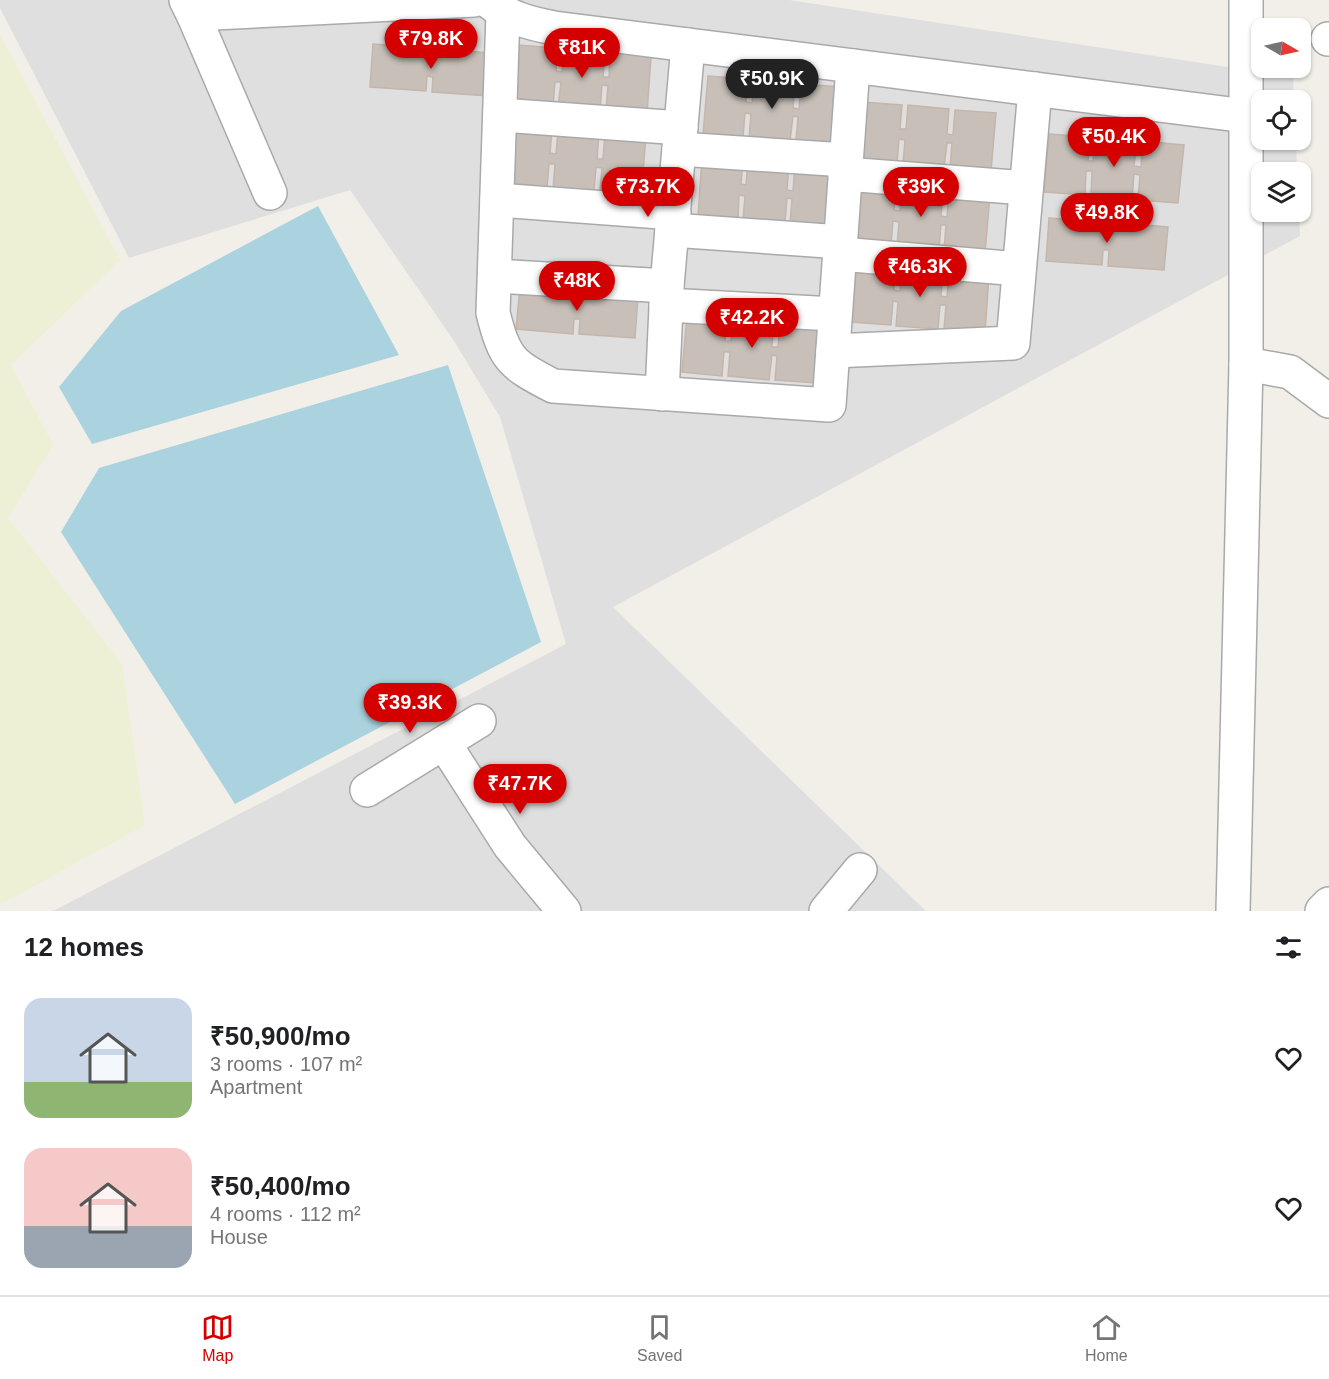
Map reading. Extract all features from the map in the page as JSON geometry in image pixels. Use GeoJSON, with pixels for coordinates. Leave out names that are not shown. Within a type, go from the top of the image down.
{"type":"FeatureCollection","features":[{"type":"Feature","properties":{"kind":"street"},"geometry":{"type":"LineString","coordinates":[[270,193],[190,7],[474,0]]}},
{"type":"Feature","properties":{"kind":"street"},"geometry":{"type":"LineString","coordinates":[[1233,911],[1246,363],[1246,0]]}},
{"type":"Feature","properties":{"kind":"street"},"geometry":{"type":"LineString","coordinates":[[495,7],[523,22],[554,27],[1246,116]]}},
{"type":"Feature","properties":{"kind":"street"},"geometry":{"type":"LineString","coordinates":[[495,7],[500,115],[493,314],[501,345],[520,369],[553,386],[829,405],[853,66]]}},
{"type":"Feature","properties":{"kind":"street"},"geometry":{"type":"LineString","coordinates":[[662,394],[666,296],[688,45]]}},
{"type":"Feature","properties":{"kind":"street"},"geometry":{"type":"LineString","coordinates":[[833,351],[1013,343],[1035,89]]}},
{"type":"Feature","properties":{"kind":"street"},"geometry":{"type":"LineString","coordinates":[[500,115],[680,138],[846,167],[1026,189]]}},
{"type":"Feature","properties":{"kind":"street"},"geometry":{"type":"LineString","coordinates":[[497,200],[673,221],[840,248],[1019,269]]}},
{"type":"Feature","properties":{"kind":"street"},"geometry":{"type":"LineString","coordinates":[[495,276],[836,314]]}},
{"type":"Feature","properties":{"kind":"street"},"geometry":{"type":"LineString","coordinates":[[1246,363],[1290,372],[1329,400]]}},
{"type":"Feature","properties":{"kind":"street"},"geometry":{"type":"LineString","coordinates":[[367,790],[479,721]]}},
{"type":"Feature","properties":{"kind":"street"},"geometry":{"type":"LineString","coordinates":[[444,742],[510,846],[564,911]]}},
{"type":"Feature","properties":{"kind":"street"},"geometry":{"type":"LineString","coordinates":[[826,911],[860,870]]}},
{"type":"Feature","properties":{"kind":"street"},"geometry":{"type":"LineString","coordinates":[[1322,911],[1329,904]]}},
{"type":"Feature","properties":{"kind":"shaded area"},"geometry":{"type":"Polygon","coordinates":[[[0,0],[789,0],[1251,71],[1251,78],[1293,78],[1294,90],[1251,90],[1251,150],[1296,150],[1297,162],[1251,162],[1251,222],[1299,222],[1300,236],[613,607],[926,911],[53,911],[566,644],[500,417],[454,341],[350,190],[129,258],[0,8],[0,0]]]}},
{"type":"Feature","properties":{"kind":"green space"},"geometry":{"type":"Polygon","coordinates":[[[0,35],[120,260],[11,365],[53,445],[8,518],[122,664],[145,825],[0,905],[0,35]]]}},
{"type":"Feature","properties":{"kind":"water"},"geometry":{"type":"Polygon","coordinates":[[[318,206],[399,355],[92,444],[59,387],[121,311],[318,206]]]}},
{"type":"Feature","properties":{"kind":"water"},"geometry":{"type":"Polygon","coordinates":[[[448,365],[541,642],[235,804],[61,532],[99,468],[448,365]]]}},
{"type":"Feature","properties":{"kind":"building"},"geometry":{"type":"Polygon","coordinates":[[[373,44],[429,48],[427,66],[433,67],[435,49],[492,53],[488,96],[432,92],[433,77],[427,76],[426,91],[370,87],[373,44]]]}},
{"type":"Feature","properties":{"kind":"building"},"geometry":{"type":"Polygon","coordinates":[[[517,45],[558,48],[556,71],[562,72],[564,48],[605,52],[603,77],[609,77],[610,52],[651,56],[647,114],[606,110],[608,86],[602,85],[600,110],[558,107],[561,82],[555,82],[553,106],[513,103],[517,45]]]}},
{"type":"Feature","properties":{"kind":"building"},"geometry":{"type":"Polygon","coordinates":[[[708,76],[748,79],[746,102],[752,103],[754,79],[795,83],[793,108],[799,109],[801,84],[842,87],[837,145],[796,142],[798,117],[793,116],[790,141],[749,138],[751,114],[745,113],[743,137],[703,134],[708,76]]]}},
{"type":"Feature","properties":{"kind":"building"},"geometry":{"type":"Polygon","coordinates":[[[862,102],[902,105],[900,129],[906,129],[908,105],[949,109],[947,134],[953,135],[955,110],[996,113],[991,171],[950,168],[952,143],[947,143],[944,167],[903,164],[905,140],[899,139],[897,163],[857,160],[862,102]]]}},
{"type":"Feature","properties":{"kind":"building"},"geometry":{"type":"Polygon","coordinates":[[[511,127],[552,130],[550,153],[556,154],[558,130],[599,133],[597,159],[603,159],[605,134],[646,137],[641,195],[600,192],[602,168],[596,167],[594,192],[553,189],[555,164],[549,164],[547,188],[507,185],[511,127]]]}},
{"type":"Feature","properties":{"kind":"building"},"geometry":{"type":"Polygon","coordinates":[[[1049,134],[1090,137],[1088,161],[1093,161],[1096,138],[1137,141],[1134,166],[1141,167],[1143,141],[1184,145],[1178,203],[1138,200],[1140,175],[1134,174],[1132,199],[1091,196],[1092,171],[1086,171],[1085,195],[1044,192],[1049,134]]]}},
{"type":"Feature","properties":{"kind":"building"},"geometry":{"type":"Polygon","coordinates":[[[702,158],[743,161],[741,184],[746,185],[748,161],[789,165],[787,190],[793,191],[795,165],[836,169],[831,227],[790,223],[792,199],[787,198],[785,223],[743,220],[745,196],[739,195],[738,219],[698,216],[702,158]]]}},
{"type":"Feature","properties":{"kind":"building"},"geometry":{"type":"Polygon","coordinates":[[[856,184],[896,187],[894,210],[900,211],[902,187],[943,191],[941,216],[947,217],[949,191],[990,195],[985,253],[944,249],[946,225],[941,225],[939,249],[897,246],[899,222],[893,221],[891,245],[851,242],[856,184]]]}},
{"type":"Feature","properties":{"kind":"building"},"geometry":{"type":"Polygon","coordinates":[[[1049,218],[1105,222],[1104,240],[1109,240],[1111,222],[1168,227],[1164,270],[1108,266],[1109,250],[1103,250],[1102,265],[1046,261],[1049,218]]]}},
{"type":"Feature","properties":{"kind":"building"},"geometry":{"type":"Polygon","coordinates":[[[856,264],[896,267],[894,290],[900,291],[902,267],[943,271],[941,296],[947,297],[949,271],[989,275],[985,333],[944,329],[946,305],[940,305],[938,329],[896,326],[898,302],[893,301],[891,325],[851,322],[856,264]]]}},
{"type":"Feature","properties":{"kind":"building"},"geometry":{"type":"Polygon","coordinates":[[[520,287],[576,290],[575,309],[580,309],[582,291],[638,296],[635,338],[579,334],[580,319],[574,319],[573,334],[516,329],[520,287]]]}},
{"type":"Feature","properties":{"kind":"building"},"geometry":{"type":"Polygon","coordinates":[[[687,315],[727,318],[725,341],[731,341],[733,318],[774,321],[772,347],[778,347],[780,322],[821,325],[816,383],[775,380],[777,356],[772,355],[769,380],[728,376],[730,352],[724,352],[722,376],[682,372],[687,315]]]}}]}
